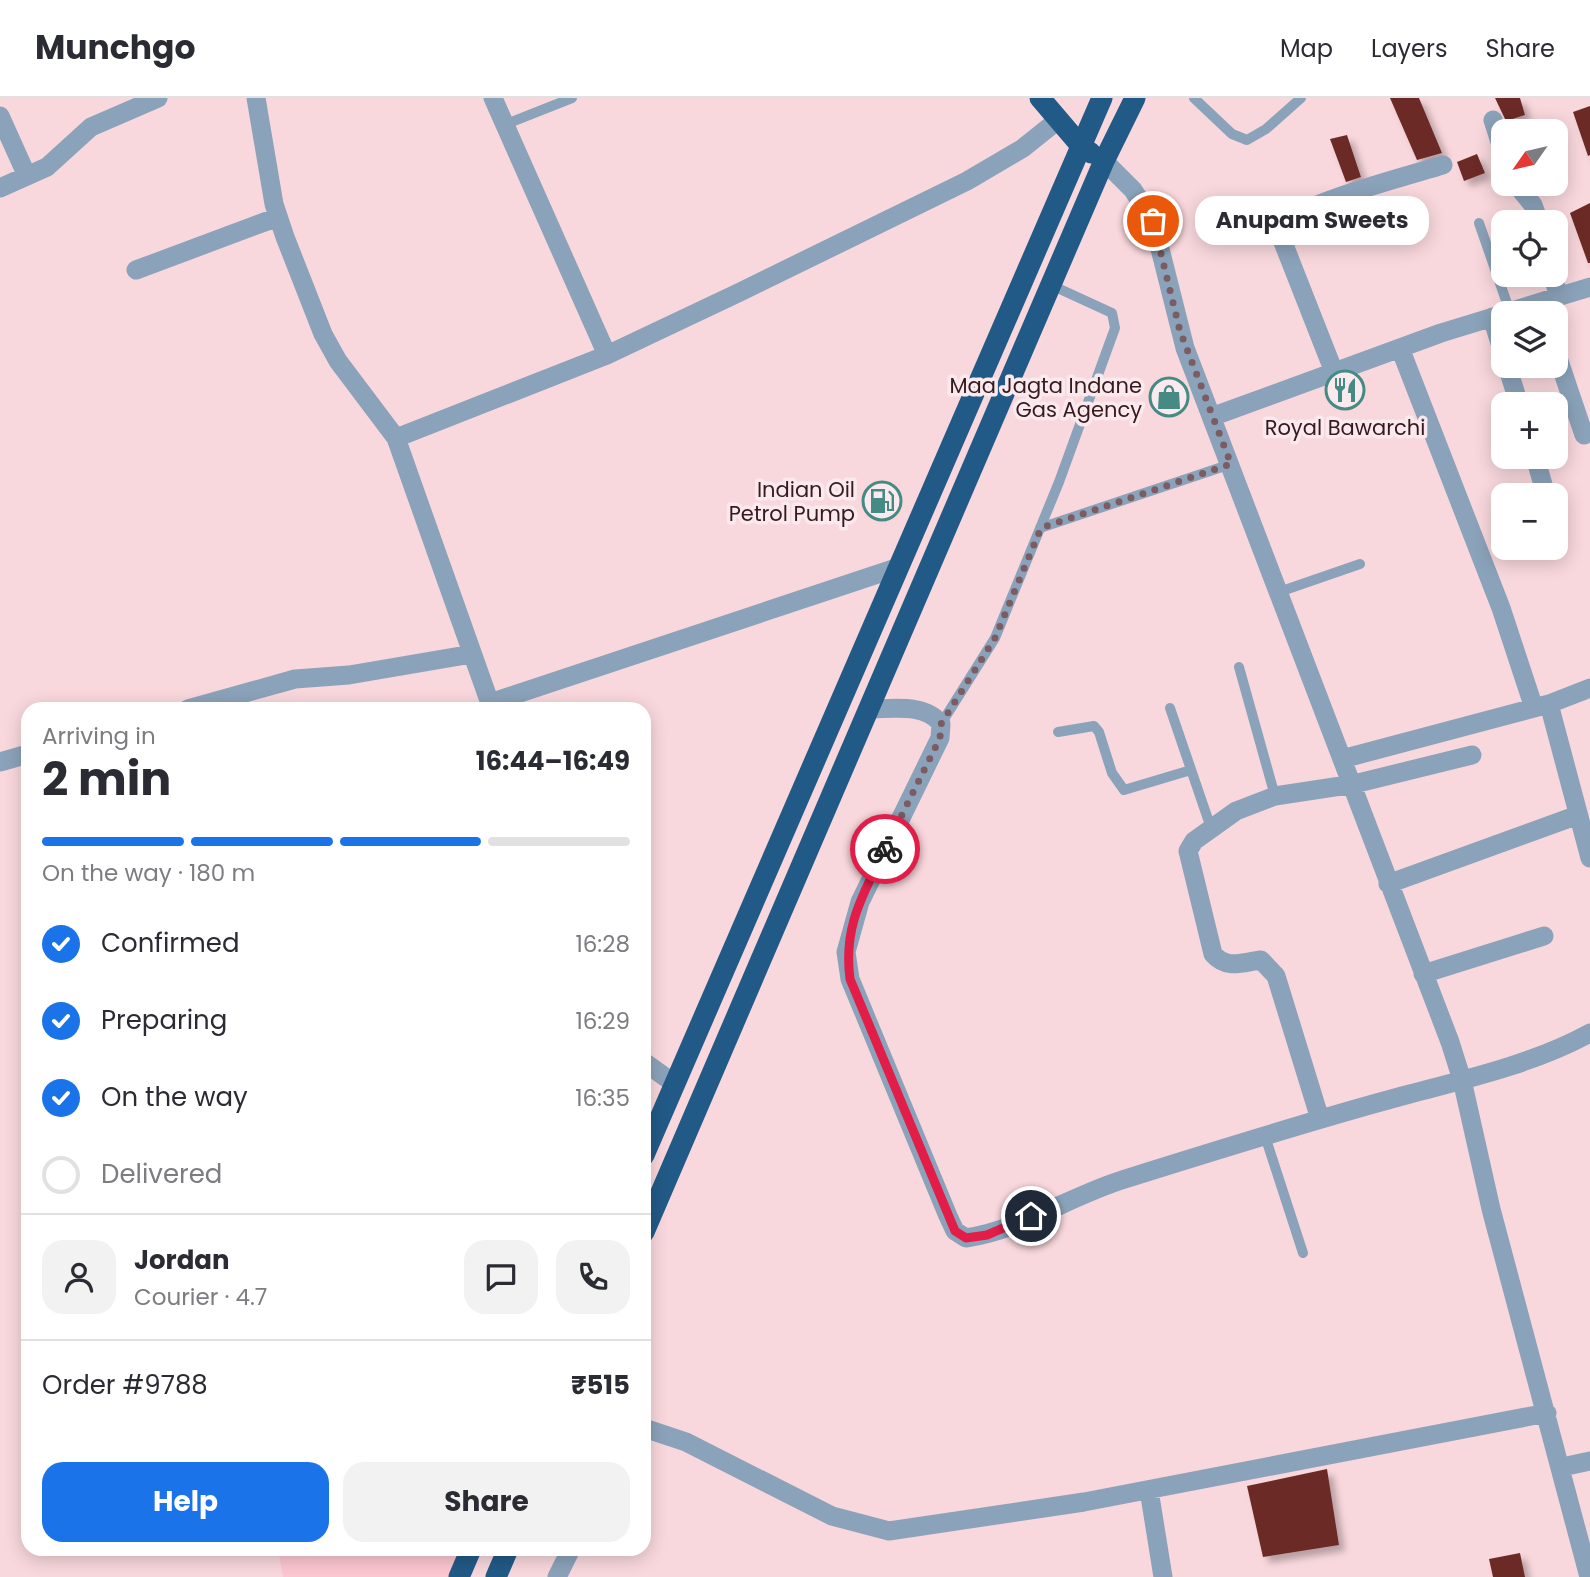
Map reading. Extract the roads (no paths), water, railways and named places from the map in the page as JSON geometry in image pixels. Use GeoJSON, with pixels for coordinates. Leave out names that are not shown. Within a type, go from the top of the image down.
{"type":"FeatureCollection","features":[{"type":"Feature","properties":{"kind":"highway"},"geometry":{"type":"LineString","coordinates":[[1040,98],[1081,146],[1104,161]]}},
{"type":"Feature","properties":{"kind":"highway"},"geometry":{"type":"LineString","coordinates":[[651,1139],[1102,98]]}},
{"type":"Feature","properties":{"kind":"highway"},"geometry":{"type":"LineString","coordinates":[[651,1216],[1104,161],[1135,98]]}},
{"type":"Feature","properties":{"kind":"highway"},"geometry":{"type":"LineString","coordinates":[[459,1577],[468,1556]]}},
{"type":"Feature","properties":{"kind":"highway"},"geometry":{"type":"LineString","coordinates":[[496,1577],[505,1556]]}},
{"type":"Feature","properties":{"kind":"street"},"geometry":{"type":"LineString","coordinates":[[0,188],[47,167],[91,127],[158,98]]}},
{"type":"Feature","properties":{"kind":"street"},"geometry":{"type":"LineString","coordinates":[[256,98],[278,217],[328,343],[360,394],[396,438],[490,702]]}},
{"type":"Feature","properties":{"kind":"street"},"geometry":{"type":"LineString","coordinates":[[493,98],[607,355]]}},
{"type":"Feature","properties":{"kind":"street"},"geometry":{"type":"LineString","coordinates":[[0,116],[27,176]]}},
{"type":"Feature","properties":{"kind":"street"},"geometry":{"type":"LineString","coordinates":[[396,438],[607,355],[967,181],[1023,148],[1058,120]]}},
{"type":"Feature","properties":{"kind":"street"},"geometry":{"type":"LineString","coordinates":[[1104,161],[1133,190],[1153,221],[1180,331],[1342,759],[1354,784],[1388,884],[1462,1080],[1491,1209],[1562,1467],[1589,1577]]}},
{"type":"Feature","properties":{"kind":"street"},"geometry":{"type":"LineString","coordinates":[[1334,372],[1277,227],[1292,216],[1443,165]]}},
{"type":"Feature","properties":{"kind":"street"},"geometry":{"type":"LineString","coordinates":[[136,270],[278,217]]}},
{"type":"Feature","properties":{"kind":"street"},"geometry":{"type":"LineString","coordinates":[[1556,287],[1559,296]]}},
{"type":"Feature","properties":{"kind":"street"},"geometry":{"type":"LineString","coordinates":[[1552,301],[1559,296],[1590,287]]}},
{"type":"Feature","properties":{"kind":"street"},"geometry":{"type":"LineString","coordinates":[[1214,416],[1491,318]]}},
{"type":"Feature","properties":{"kind":"street"},"geometry":{"type":"LineString","coordinates":[[1400,348],[1542,706],[1590,858]]}},
{"type":"Feature","properties":{"kind":"street"},"geometry":{"type":"LineString","coordinates":[[1565,378],[1584,435]]}},
{"type":"Feature","properties":{"kind":"street"},"geometry":{"type":"LineString","coordinates":[[503,702],[899,567]]}},
{"type":"Feature","properties":{"kind":"street"},"geometry":{"type":"LineString","coordinates":[[213,702],[295,679],[349,675],[472,654]]}},
{"type":"Feature","properties":{"kind":"street"},"geometry":{"type":"LineString","coordinates":[[1342,759],[1542,706],[1590,688]]}},
{"type":"Feature","properties":{"kind":"street"},"geometry":{"type":"LineString","coordinates":[[869,709],[921,709],[935,715],[941,724],[940,738],[860,902],[846,952],[850,979],[955,1231],[966,1238],[987,1235],[1096,1188],[1320,1119],[1462,1080],[1564,1045],[1590,1033]]}},
{"type":"Feature","properties":{"kind":"street"},"geometry":{"type":"LineString","coordinates":[[1320,1119],[1276,976],[1270,966],[1261,960],[1232,965],[1220,962],[1213,954],[1188,861],[1194,841],[1236,811],[1275,796],[1354,784],[1472,755]]}},
{"type":"Feature","properties":{"kind":"street"},"geometry":{"type":"LineString","coordinates":[[0,762],[21,756]]}},
{"type":"Feature","properties":{"kind":"street"},"geometry":{"type":"LineString","coordinates":[[1388,884],[1578,815]]}},
{"type":"Feature","properties":{"kind":"street"},"geometry":{"type":"LineString","coordinates":[[1423,974],[1544,936]]}},
{"type":"Feature","properties":{"kind":"street"},"geometry":{"type":"LineString","coordinates":[[651,1067],[675,1084]]}},
{"type":"Feature","properties":{"kind":"street"},"geometry":{"type":"LineString","coordinates":[[651,1430],[686,1442],[832,1516],[890,1531],[1149,1490],[1546,1413]]}},
{"type":"Feature","properties":{"kind":"street"},"geometry":{"type":"LineString","coordinates":[[1562,1467],[1590,1461]]}},
{"type":"Feature","properties":{"kind":"street"},"geometry":{"type":"LineString","coordinates":[[1149,1490],[1163,1577]]}},
{"type":"Feature","properties":{"kind":"street"},"geometry":{"type":"LineString","coordinates":[[557,1577],[567,1556]]}},
{"type":"Feature","properties":{"kind":"lane"},"geometry":{"type":"LineString","coordinates":[[504,125],[572,98]]}},
{"type":"Feature","properties":{"kind":"lane"},"geometry":{"type":"LineString","coordinates":[[1194,98],[1231,134],[1247,141],[1266,129],[1301,98]]}},
{"type":"Feature","properties":{"kind":"lane"},"geometry":{"type":"LineString","coordinates":[[1479,223],[1500,301]]}},
{"type":"Feature","properties":{"kind":"lane"},"geometry":{"type":"LineString","coordinates":[[941,724],[995,638],[1041,528],[1116,320],[1112,313],[1101,306],[1051,285]]}},
{"type":"Feature","properties":{"kind":"lane"},"geometry":{"type":"LineString","coordinates":[[1041,528],[1231,464]]}},
{"type":"Feature","properties":{"kind":"lane"},"geometry":{"type":"LineString","coordinates":[[1279,592],[1360,564]]}},
{"type":"Feature","properties":{"kind":"lane"},"geometry":{"type":"LineString","coordinates":[[1239,667],[1275,796]]}},
{"type":"Feature","properties":{"kind":"lane"},"geometry":{"type":"LineString","coordinates":[[1170,708],[1211,828]]}},
{"type":"Feature","properties":{"kind":"lane"},"geometry":{"type":"LineString","coordinates":[[1058,732],[1094,726],[1099,732],[1116,784],[1124,790],[1191,770]]}},
{"type":"Feature","properties":{"kind":"lane"},"geometry":{"type":"LineString","coordinates":[[1265,1136],[1303,1253]]}},
{"type":"Feature","properties":{"kind":"place","name":"Anupam Sweets"},"geometry":{"type":"Point","coordinates":[1153,221]}},
{"type":"Feature","properties":{"kind":"place","name":"Royal Bawarchi"},"geometry":{"type":"Point","coordinates":[1345,390]}},
{"type":"Feature","properties":{"kind":"place","name":"Maa Jagta Indane Gas Agency"},"geometry":{"type":"Point","coordinates":[1169,397]}},
{"type":"Feature","properties":{"kind":"place","name":"Indian Oil Petrol Pump"},"geometry":{"type":"Point","coordinates":[882,501]}}]}
